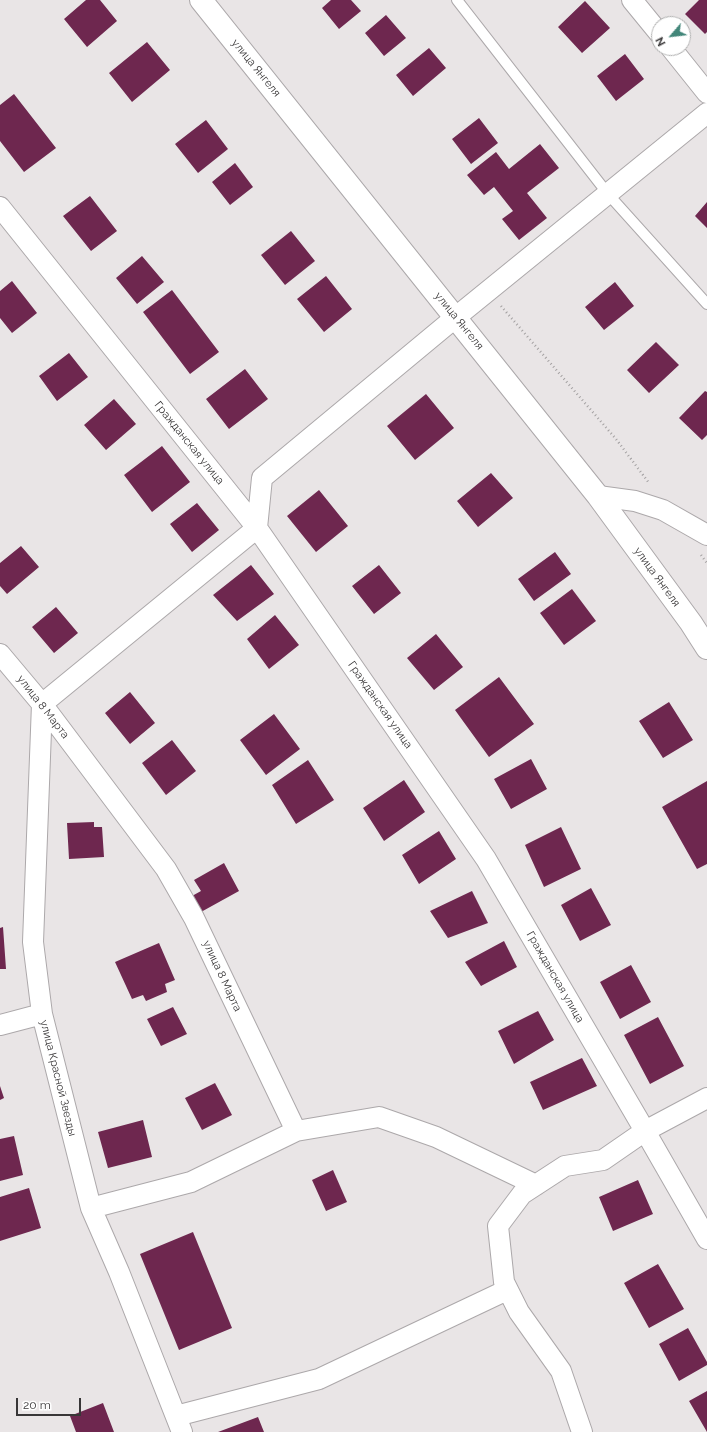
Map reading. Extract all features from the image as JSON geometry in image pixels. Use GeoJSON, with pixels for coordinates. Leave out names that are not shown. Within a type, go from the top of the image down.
{"type":"FeatureCollection","features":[{"type":"Feature","properties":{"kind":"street","name":"улица Янгеля"},"geometry":{"type":"LineString","coordinates":[[201,0],[598,496],[696,623],[707,648]]}},
{"type":"Feature","properties":{"kind":"street"},"geometry":{"type":"LineString","coordinates":[[632,0],[651,23]]}},
{"type":"Feature","properties":{"kind":"street"},"geometry":{"type":"LineString","coordinates":[[677,56],[707,93]]}},
{"type":"Feature","properties":{"kind":"street"},"geometry":{"type":"LineString","coordinates":[[42,704],[257,528],[262,478],[456,317],[707,113]]}},
{"type":"Feature","properties":{"kind":"street","name":"Гражданская улица"},"geometry":{"type":"LineString","coordinates":[[0,207],[257,528],[486,859],[707,1239]]}},
{"type":"Feature","properties":{"kind":"street"},"geometry":{"type":"LineString","coordinates":[[598,496],[635,500],[663,510],[703,543]]}},
{"type":"Feature","properties":{"kind":"street","name":"улица 8 Марта"},"geometry":{"type":"LineString","coordinates":[[0,654],[42,704],[166,869],[194,918],[296,1131]]}},
{"type":"Feature","properties":{"kind":"street","name":"улица Красной Звезды"},"geometry":{"type":"LineString","coordinates":[[42,704],[33,942],[42,1014],[91,1208],[119,1272],[179,1424]]}},
{"type":"Feature","properties":{"kind":"street"},"geometry":{"type":"LineString","coordinates":[[0,1025],[42,1014]]}},
{"type":"Feature","properties":{"kind":"street"},"geometry":{"type":"LineString","coordinates":[[582,1432],[561,1371],[519,1312],[507,1290],[504,1282],[498,1226],[522,1194],[565,1166],[603,1160],[645,1131],[707,1098]]}},
{"type":"Feature","properties":{"kind":"street"},"geometry":{"type":"LineString","coordinates":[[91,1208],[191,1182],[296,1131],[379,1117],[436,1137],[536,1185]]}},
{"type":"Feature","properties":{"kind":"street"},"geometry":{"type":"LineString","coordinates":[[179,1424],[319,1379],[507,1290]]}},
{"type":"Feature","properties":{"kind":"lane"},"geometry":{"type":"LineString","coordinates":[[457,0],[608,194],[707,304]]}},
{"type":"Feature","properties":{"kind":"path"},"geometry":{"type":"LineString","coordinates":[[488,291],[616,439],[651,486]]}},
{"type":"Feature","properties":{"kind":"path"},"geometry":{"type":"LineString","coordinates":[[703,543],[707,563]]}},
{"type":"Feature","properties":{"kind":"building"},"geometry":{"type":"Polygon","coordinates":[[[86,0],[100,0],[117,21],[87,47],[64,19],[86,0]]]}},
{"type":"Feature","properties":{"kind":"building"},"geometry":{"type":"Polygon","coordinates":[[[331,0],[351,0],[361,11],[339,29],[322,8],[331,0]]]}},
{"type":"Feature","properties":{"kind":"building"},"geometry":{"type":"Polygon","coordinates":[[[699,0],[707,0],[707,32],[705,34],[691,20],[691,16],[687,16],[685,14],[699,0]]]}},
{"type":"Feature","properties":{"kind":"building"},"geometry":{"type":"Polygon","coordinates":[[[585,1],[610,28],[582,53],[558,27],[585,1]]]}},
{"type":"Feature","properties":{"kind":"building"},"geometry":{"type":"Polygon","coordinates":[[[386,15],[406,38],[384,56],[365,33],[386,15]]]}},
{"type":"Feature","properties":{"kind":"building"},"geometry":{"type":"Polygon","coordinates":[[[147,42],[170,70],[132,102],[109,73],[147,42]]]}},
{"type":"Feature","properties":{"kind":"building"},"geometry":{"type":"Polygon","coordinates":[[[429,48],[446,68],[413,96],[396,75],[429,48]]]}},
{"type":"Feature","properties":{"kind":"building"},"geometry":{"type":"Polygon","coordinates":[[[625,54],[644,79],[616,101],[597,76],[625,54]]]}},
{"type":"Feature","properties":{"kind":"building"},"geometry":{"type":"Polygon","coordinates":[[[14,94],[56,148],[24,172],[0,141],[0,105],[14,94]]]}},
{"type":"Feature","properties":{"kind":"building"},"geometry":{"type":"Polygon","coordinates":[[[479,118],[498,143],[471,164],[452,139],[479,118]]]}},
{"type":"Feature","properties":{"kind":"building"},"geometry":{"type":"Polygon","coordinates":[[[206,120],[228,149],[198,173],[175,144],[206,120]]]}},
{"type":"Feature","properties":{"kind":"building"},"geometry":{"type":"Polygon","coordinates":[[[540,144],[559,168],[527,193],[547,218],[519,240],[502,219],[513,211],[494,187],[484,195],[467,175],[496,152],[509,169],[540,144]]]}},
{"type":"Feature","properties":{"kind":"building"},"geometry":{"type":"Polygon","coordinates":[[[235,163],[253,187],[230,205],[212,182],[235,163]]]}},
{"type":"Feature","properties":{"kind":"building"},"geometry":{"type":"Polygon","coordinates":[[[90,196],[117,231],[91,251],[63,216],[90,196]]]}},
{"type":"Feature","properties":{"kind":"building"},"geometry":{"type":"Polygon","coordinates":[[[707,202],[707,228],[695,216],[707,202]]]}},
{"type":"Feature","properties":{"kind":"building"},"geometry":{"type":"Polygon","coordinates":[[[291,231],[315,261],[285,285],[261,255],[291,231]]]}},
{"type":"Feature","properties":{"kind":"building"},"geometry":{"type":"Polygon","coordinates":[[[142,256],[164,282],[137,304],[116,278],[142,256]]]}},
{"type":"Feature","properties":{"kind":"building"},"geometry":{"type":"Polygon","coordinates":[[[326,276],[352,309],[324,332],[297,299],[326,276]]]}},
{"type":"Feature","properties":{"kind":"building"},"geometry":{"type":"Polygon","coordinates":[[[12,281],[37,313],[12,333],[0,318],[0,291],[12,281]]]}},
{"type":"Feature","properties":{"kind":"building"},"geometry":{"type":"Polygon","coordinates":[[[615,282],[634,306],[604,330],[585,307],[615,282]]]}},
{"type":"Feature","properties":{"kind":"building"},"geometry":{"type":"Polygon","coordinates":[[[172,290],[219,352],[190,374],[143,312],[172,290]]]}},
{"type":"Feature","properties":{"kind":"building"},"geometry":{"type":"Polygon","coordinates":[[[656,342],[679,365],[649,393],[627,370],[656,342]]]}},
{"type":"Feature","properties":{"kind":"building"},"geometry":{"type":"Polygon","coordinates":[[[69,353],[88,377],[57,401],[39,376],[69,353]]]}},
{"type":"Feature","properties":{"kind":"building"},"geometry":{"type":"Polygon","coordinates":[[[245,369],[268,399],[229,429],[206,399],[245,369]]]}},
{"type":"Feature","properties":{"kind":"building"},"geometry":{"type":"Polygon","coordinates":[[[705,391],[707,392],[707,435],[702,440],[679,418],[705,391]]]}},
{"type":"Feature","properties":{"kind":"building"},"geometry":{"type":"Polygon","coordinates":[[[426,394],[454,428],[415,460],[387,426],[426,394]]]}},
{"type":"Feature","properties":{"kind":"building"},"geometry":{"type":"Polygon","coordinates":[[[114,399],[136,424],[106,450],[84,425],[114,399]]]}},
{"type":"Feature","properties":{"kind":"building"},"geometry":{"type":"Polygon","coordinates":[[[162,446],[190,482],[152,512],[124,475],[162,446]]]}},
{"type":"Feature","properties":{"kind":"building"},"geometry":{"type":"Polygon","coordinates":[[[491,473],[513,498],[478,527],[457,501],[491,473]]]}},
{"type":"Feature","properties":{"kind":"building"},"geometry":{"type":"Polygon","coordinates":[[[319,490],[348,526],[316,552],[287,516],[319,490]]]}},
{"type":"Feature","properties":{"kind":"building"},"geometry":{"type":"Polygon","coordinates":[[[197,503],[219,530],[192,552],[170,524],[197,503]]]}},
{"type":"Feature","properties":{"kind":"building"},"geometry":{"type":"Polygon","coordinates":[[[21,546],[39,567],[7,594],[0,586],[0,563],[21,546]]]}},
{"type":"Feature","properties":{"kind":"building"},"geometry":{"type":"Polygon","coordinates":[[[555,552],[571,574],[534,601],[518,579],[555,552]]]}},
{"type":"Feature","properties":{"kind":"building"},"geometry":{"type":"Polygon","coordinates":[[[251,565],[274,594],[237,621],[213,595],[251,565]]]}},
{"type":"Feature","properties":{"kind":"building"},"geometry":{"type":"Polygon","coordinates":[[[379,565],[401,593],[374,614],[352,586],[379,565]]]}},
{"type":"Feature","properties":{"kind":"building"},"geometry":{"type":"Polygon","coordinates":[[[572,589],[596,621],[564,645],[540,613],[572,589]]]}},
{"type":"Feature","properties":{"kind":"building"},"geometry":{"type":"Polygon","coordinates":[[[56,607],[78,633],[54,653],[32,627],[56,607]]]}},
{"type":"Feature","properties":{"kind":"building"},"geometry":{"type":"Polygon","coordinates":[[[275,615],[299,645],[269,669],[247,639],[275,615]]]}},
{"type":"Feature","properties":{"kind":"building"},"geometry":{"type":"Polygon","coordinates":[[[436,634],[463,667],[434,690],[407,658],[436,634]]]}},
{"type":"Feature","properties":{"kind":"building"},"geometry":{"type":"Polygon","coordinates":[[[499,677],[534,724],[489,757],[455,710],[499,677]]]}},
{"type":"Feature","properties":{"kind":"building"},"geometry":{"type":"Polygon","coordinates":[[[130,692],[155,723],[130,744],[105,713],[130,692]]]}},
{"type":"Feature","properties":{"kind":"building"},"geometry":{"type":"Polygon","coordinates":[[[669,702],[693,740],[663,758],[639,721],[669,702]]]}},
{"type":"Feature","properties":{"kind":"building"},"geometry":{"type":"Polygon","coordinates":[[[274,714],[300,749],[266,775],[240,740],[274,714]]]}},
{"type":"Feature","properties":{"kind":"building"},"geometry":{"type":"Polygon","coordinates":[[[172,740],[196,771],[166,795],[142,763],[172,740]]]}},
{"type":"Feature","properties":{"kind":"building"},"geometry":{"type":"Polygon","coordinates":[[[531,759],[547,789],[511,809],[494,779],[531,759]]]}},
{"type":"Feature","properties":{"kind":"building"},"geometry":{"type":"Polygon","coordinates":[[[308,760],[334,800],[296,824],[272,785],[308,760]]]}},
{"type":"Feature","properties":{"kind":"building"},"geometry":{"type":"Polygon","coordinates":[[[404,780],[425,812],[384,841],[363,808],[404,780]]]}},
{"type":"Feature","properties":{"kind":"building"},"geometry":{"type":"Polygon","coordinates":[[[707,781],[707,864],[697,869],[662,807],[707,781]]]}},
{"type":"Feature","properties":{"kind":"building"},"geometry":{"type":"Polygon","coordinates":[[[94,822],[94,827],[102,827],[104,857],[69,859],[67,823],[94,822]]]}},
{"type":"Feature","properties":{"kind":"building"},"geometry":{"type":"Polygon","coordinates":[[[561,827],[581,869],[544,887],[525,845],[561,827]]]}},
{"type":"Feature","properties":{"kind":"building"},"geometry":{"type":"Polygon","coordinates":[[[439,831],[456,859],[419,884],[402,855],[439,831]]]}},
{"type":"Feature","properties":{"kind":"building"},"geometry":{"type":"Polygon","coordinates":[[[224,863],[239,891],[201,912],[192,896],[201,891],[194,880],[224,863]]]}},
{"type":"Feature","properties":{"kind":"building"},"geometry":{"type":"Polygon","coordinates":[[[591,888],[611,925],[580,941],[561,905],[591,888]]]}},
{"type":"Feature","properties":{"kind":"building"},"geometry":{"type":"Polygon","coordinates":[[[472,891],[488,923],[448,938],[430,911],[472,891]]]}},
{"type":"Feature","properties":{"kind":"building"},"geometry":{"type":"Polygon","coordinates":[[[3,927],[6,969],[0,969],[0,928],[3,927]]]}},
{"type":"Feature","properties":{"kind":"building"},"geometry":{"type":"Polygon","coordinates":[[[504,941],[517,967],[481,986],[465,962],[504,941]]]}},
{"type":"Feature","properties":{"kind":"building"},"geometry":{"type":"Polygon","coordinates":[[[159,943],[175,980],[165,984],[167,992],[146,1001],[143,995],[132,999],[115,962],[159,943]]]}},
{"type":"Feature","properties":{"kind":"building"},"geometry":{"type":"Polygon","coordinates":[[[631,965],[651,1002],[620,1019],[600,982],[631,965]]]}},
{"type":"Feature","properties":{"kind":"building"},"geometry":{"type":"Polygon","coordinates":[[[173,1007],[187,1034],[161,1046],[147,1019],[173,1007]]]}},
{"type":"Feature","properties":{"kind":"building"},"geometry":{"type":"Polygon","coordinates":[[[538,1011],[554,1040],[514,1064],[498,1031],[538,1011]]]}},
{"type":"Feature","properties":{"kind":"building"},"geometry":{"type":"Polygon","coordinates":[[[658,1017],[684,1066],[650,1084],[624,1035],[658,1017]]]}},
{"type":"Feature","properties":{"kind":"building"},"geometry":{"type":"Polygon","coordinates":[[[582,1058],[597,1086],[543,1110],[530,1082],[582,1058]]]}},
{"type":"Feature","properties":{"kind":"building"},"geometry":{"type":"Polygon","coordinates":[[[215,1083],[232,1115],[202,1130],[185,1098],[215,1083]]]}},
{"type":"Feature","properties":{"kind":"building"},"geometry":{"type":"Polygon","coordinates":[[[0,1086],[4,1098],[0,1100],[0,1086]]]}},
{"type":"Feature","properties":{"kind":"building"},"geometry":{"type":"Polygon","coordinates":[[[143,1120],[152,1157],[108,1168],[98,1132],[143,1120]]]}},
{"type":"Feature","properties":{"kind":"building"},"geometry":{"type":"Polygon","coordinates":[[[14,1136],[23,1175],[0,1181],[0,1139],[14,1136]]]}},
{"type":"Feature","properties":{"kind":"building"},"geometry":{"type":"Polygon","coordinates":[[[333,1170],[347,1202],[326,1211],[312,1180],[333,1170]]]}},
{"type":"Feature","properties":{"kind":"building"},"geometry":{"type":"Polygon","coordinates":[[[638,1180],[653,1214],[613,1231],[599,1197],[638,1180]]]}},
{"type":"Feature","properties":{"kind":"building"},"geometry":{"type":"Polygon","coordinates":[[[29,1188],[41,1228],[0,1241],[0,1197],[29,1188]]]}},
{"type":"Feature","properties":{"kind":"building"},"geometry":{"type":"Polygon","coordinates":[[[193,1232],[232,1328],[179,1350],[140,1254],[193,1232]]]}},
{"type":"Feature","properties":{"kind":"building"},"geometry":{"type":"Polygon","coordinates":[[[658,1264],[684,1309],[649,1328],[624,1283],[658,1264]]]}},
{"type":"Feature","properties":{"kind":"building"},"geometry":{"type":"Polygon","coordinates":[[[688,1328],[707,1362],[707,1365],[679,1381],[659,1344],[688,1328]]]}},
{"type":"Feature","properties":{"kind":"building"},"geometry":{"type":"Polygon","coordinates":[[[707,1391],[707,1432],[689,1401],[707,1391]]]}},
{"type":"Feature","properties":{"kind":"building"},"geometry":{"type":"Polygon","coordinates":[[[103,1403],[114,1432],[76,1432],[70,1416],[103,1403]]]}},
{"type":"Feature","properties":{"kind":"building"},"geometry":{"type":"Polygon","coordinates":[[[258,1417],[264,1432],[218,1432],[258,1417]]]}}]}
